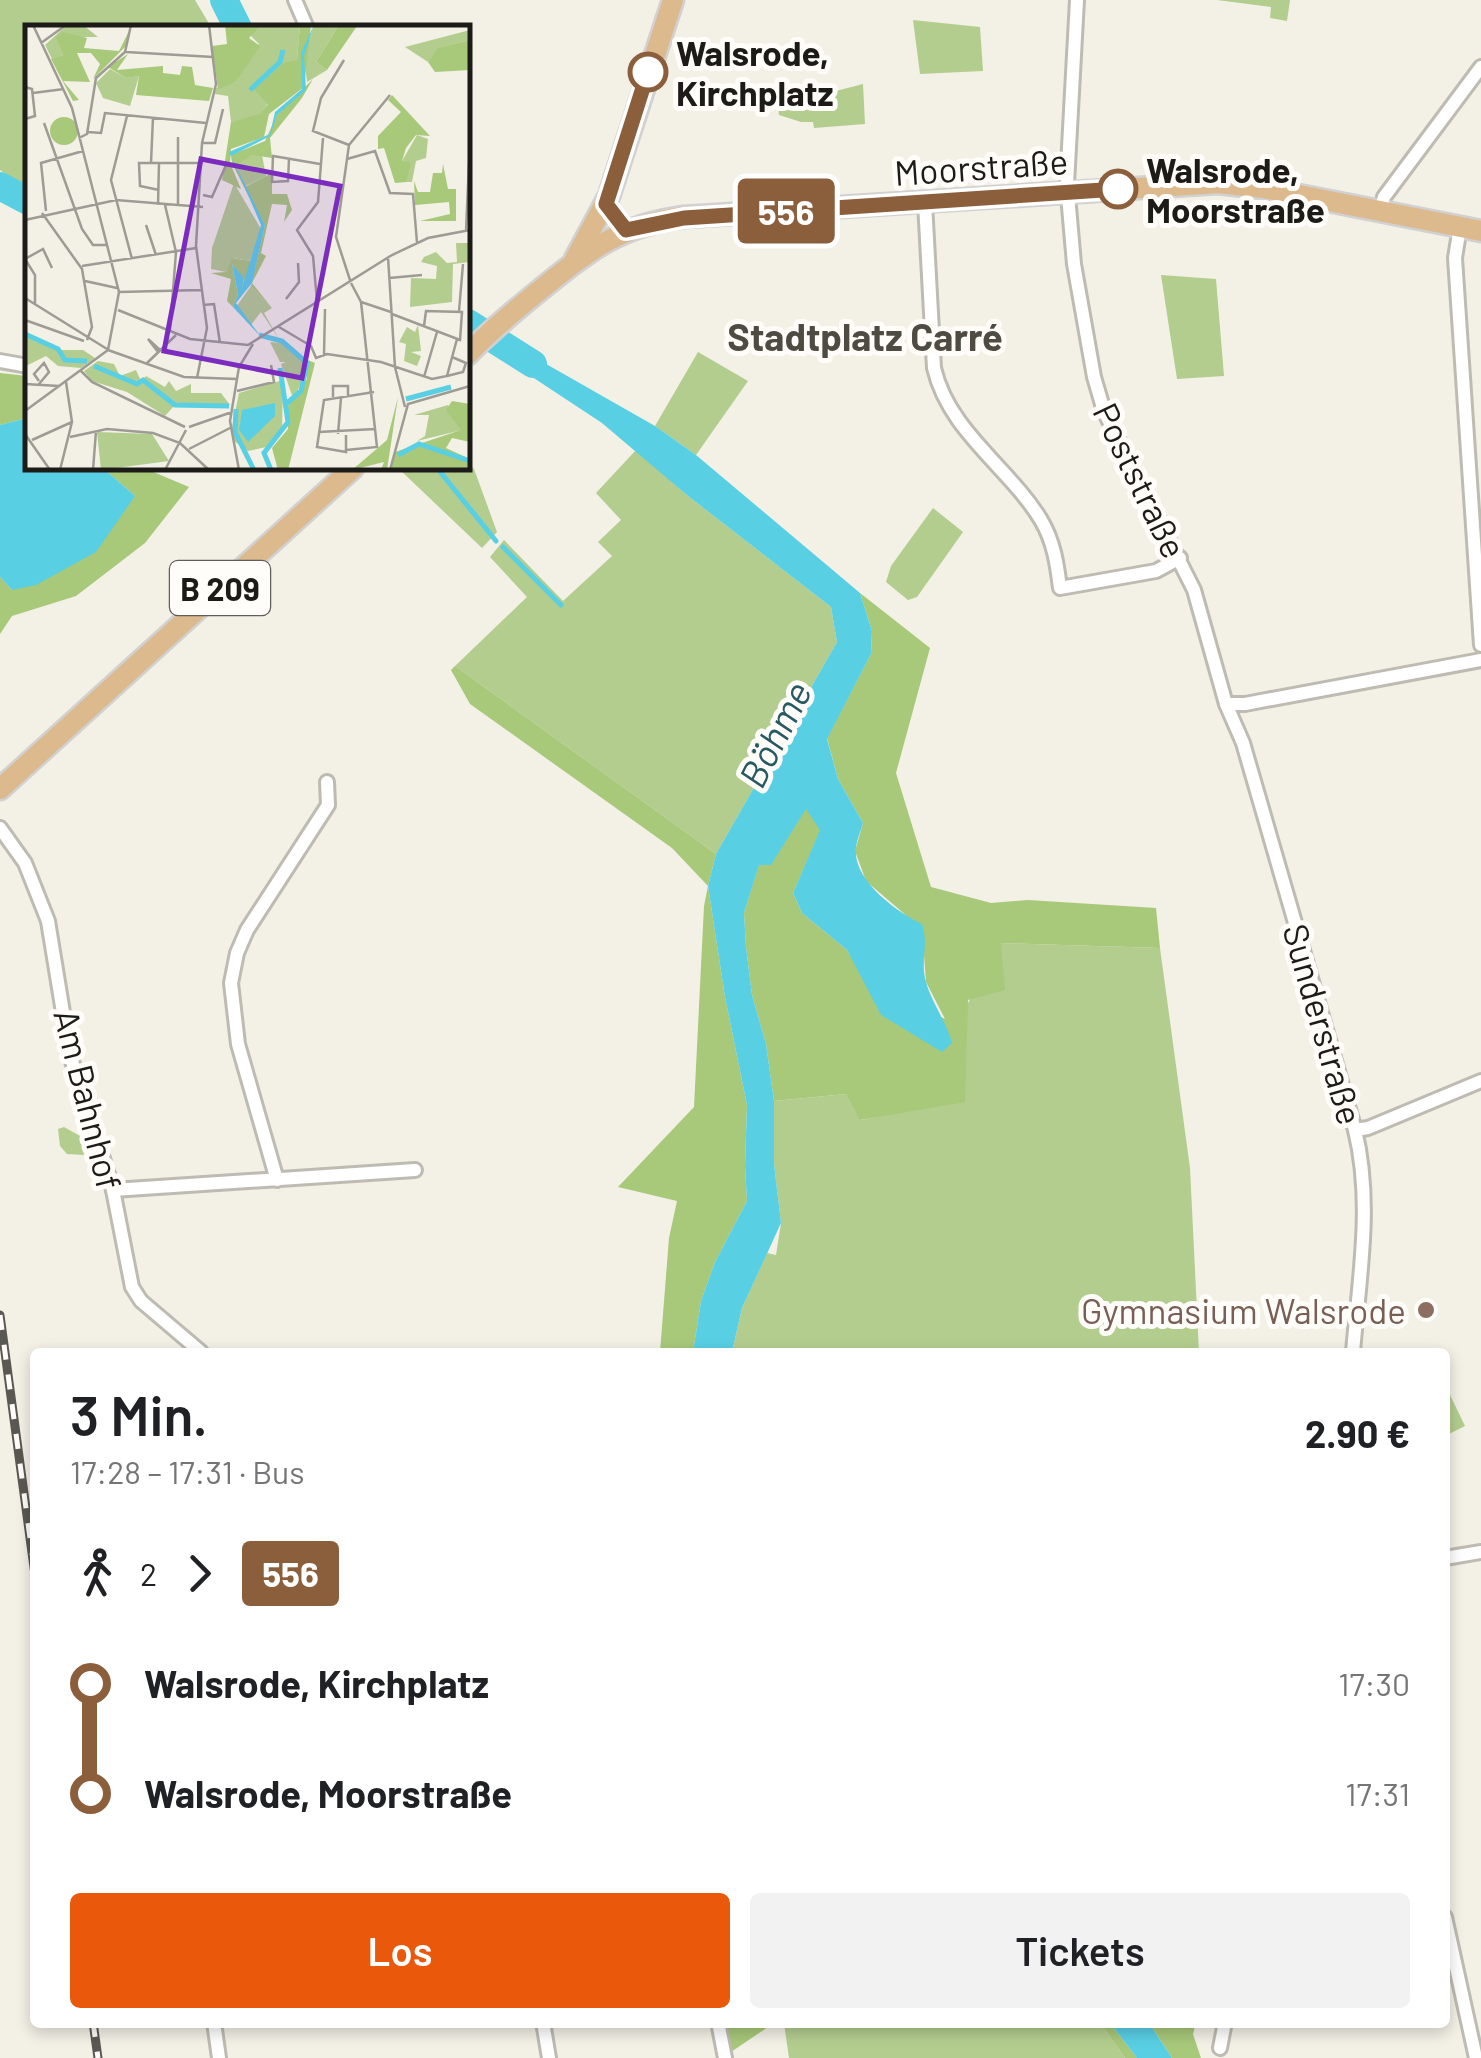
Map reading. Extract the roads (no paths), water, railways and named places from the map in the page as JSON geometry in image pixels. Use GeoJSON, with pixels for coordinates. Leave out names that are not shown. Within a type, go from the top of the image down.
{"type":"FeatureCollection","features":[{"type":"Feature","properties":{"kind":"main road"},"geometry":{"type":"LineString","coordinates":[[576,260],[606,204],[673,0]]}},
{"type":"Feature","properties":{"kind":"main road","name":"Moorstraße"},"geometry":{"type":"LineString","coordinates":[[470,351],[576,260],[606,240],[626,230],[684,218],[1218,183],[1263,188],[1470,229]]}},
{"type":"Feature","properties":{"kind":"main road"},"geometry":{"type":"LineString","coordinates":[[606,204],[626,230]]}},
{"type":"Feature","properties":{"kind":"main road","name":"B 209"},"geometry":{"type":"LineString","coordinates":[[0,789],[339,472]]}},
{"type":"Feature","properties":{"kind":"street"},"geometry":{"type":"LineString","coordinates":[[295,0],[306,25]]}},
{"type":"Feature","properties":{"kind":"street","name":"Poststraße"},"geometry":{"type":"LineString","coordinates":[[1077,0],[1067,193],[1082,311],[1099,394],[1194,590],[1226,704]]}},
{"type":"Feature","properties":{"kind":"street"},"geometry":{"type":"LineString","coordinates":[[1380,212],[1384,197],[1481,67]]}},
{"type":"Feature","properties":{"kind":"street"},"geometry":{"type":"LineString","coordinates":[[924,203],[934,368],[939,389],[963,426],[1041,520],[1056,552],[1060,588],[1156,571],[1180,558]]}},
{"type":"Feature","properties":{"kind":"street"},"geometry":{"type":"LineString","coordinates":[[1470,229],[1455,258],[1481,645]]}},
{"type":"Feature","properties":{"kind":"street"},"geometry":{"type":"LineString","coordinates":[[0,361],[25,365]]}},
{"type":"Feature","properties":{"kind":"street"},"geometry":{"type":"LineString","coordinates":[[1226,704],[1245,704],[1481,660]]}},
{"type":"Feature","properties":{"kind":"street","name":"Sunderstraße"},"geometry":{"type":"LineString","coordinates":[[1226,704],[1242,742],[1355,1130],[1364,1179],[1353,1348]]}},
{"type":"Feature","properties":{"kind":"street"},"geometry":{"type":"LineString","coordinates":[[277,1180],[238,1044],[230,983],[237,953],[248,930],[328,805],[327,782]]}},
{"type":"Feature","properties":{"kind":"street","name":"Am Bahnhof"},"geometry":{"type":"LineString","coordinates":[[0,828],[25,863],[48,921],[70,1054],[114,1190],[132,1287],[142,1301],[196,1348]]}},
{"type":"Feature","properties":{"kind":"street"},"geometry":{"type":"LineString","coordinates":[[1355,1130],[1481,1081]]}},
{"type":"Feature","properties":{"kind":"street"},"geometry":{"type":"LineString","coordinates":[[114,1190],[415,1170]]}},
{"type":"Feature","properties":{"kind":"street"},"geometry":{"type":"LineString","coordinates":[[1450,1557],[1481,1552]]}},
{"type":"Feature","properties":{"kind":"street"},"geometry":{"type":"LineString","coordinates":[[1450,1934],[1474,2017],[1476,2058]]}},
{"type":"Feature","properties":{"kind":"street"},"geometry":{"type":"LineString","coordinates":[[215,2028],[219,2058]]}},
{"type":"Feature","properties":{"kind":"street"},"geometry":{"type":"LineString","coordinates":[[544,2028],[550,2058]]}},
{"type":"Feature","properties":{"kind":"street"},"geometry":{"type":"LineString","coordinates":[[719,2028],[724,2058]]}},
{"type":"Feature","properties":{"kind":"street"},"geometry":{"type":"LineString","coordinates":[[1220,2048],[1224,2028]]}},
{"type":"Feature","properties":{"kind":"water"},"geometry":{"type":"Polygon","coordinates":[[[506,341],[655,426],[696,455],[860,593],[872,631],[871,654],[827,739],[838,779],[863,823],[856,847],[861,871],[889,903],[922,924],[926,982],[952,1043],[942,1052],[881,1015],[847,950],[802,913],[793,893],[820,830],[806,809],[771,865],[759,865],[744,913],[752,995],[766,1044],[774,1101],[774,1164],[781,1223],[742,1308],[733,1348],[694,1348],[701,1301],[715,1262],[747,1201],[747,1105],[708,886],[716,854],[837,642],[831,607],[688,496],[602,423],[493,351],[506,341]]]}},
{"type":"Feature","properties":{"kind":"water"},"geometry":{"type":"Polygon","coordinates":[[[25,419],[25,470],[105,470],[135,496],[96,552],[36,585],[12,590],[0,577],[0,425],[25,419]]]}},
{"type":"Feature","properties":{"kind":"water"},"geometry":{"type":"Polygon","coordinates":[[[1114,2028],[1152,2028],[1172,2058],[1137,2058],[1114,2028]]]}},
{"type":"Feature","properties":{"kind":"waterway"},"geometry":{"type":"LineString","coordinates":[[224,0],[236,25]]}},
{"type":"Feature","properties":{"kind":"waterway","name":"Böhme"},"geometry":{"type":"LineString","coordinates":[[0,186],[25,199]]}},
{"type":"Feature","properties":{"kind":"waterway","name":"Böhme"},"geometry":{"type":"LineString","coordinates":[[470,324],[533,364]]}},
{"type":"Feature","properties":{"kind":"waterway"},"geometry":{"type":"LineString","coordinates":[[439,470],[496,541]]}},
{"type":"Feature","properties":{"kind":"waterway"},"geometry":{"type":"LineString","coordinates":[[503,547],[561,605]]}},
{"type":"Feature","properties":{"kind":"railway"},"geometry":{"type":"LineString","coordinates":[[0,1315],[30,1538]]}},
{"type":"Feature","properties":{"kind":"railway"},"geometry":{"type":"LineString","coordinates":[[94,2028],[98,2058]]}},
{"type":"Feature","properties":{"kind":"place","name":"Walsrode, Kirchplatz"},"geometry":{"type":"Point","coordinates":[648,72]}},
{"type":"Feature","properties":{"kind":"place","name":"Walsrode, Moorstraße"},"geometry":{"type":"Point","coordinates":[1118,189]}},
{"type":"Feature","properties":{"kind":"place","name":"Gymnasium Walsrode"},"geometry":{"type":"Point","coordinates":[1426,1310]}},
{"type":"Feature","properties":{"kind":"district","name":"Stadtplatz Carré"},"geometry":{"type":"Point","coordinates":[865,336]}}]}
